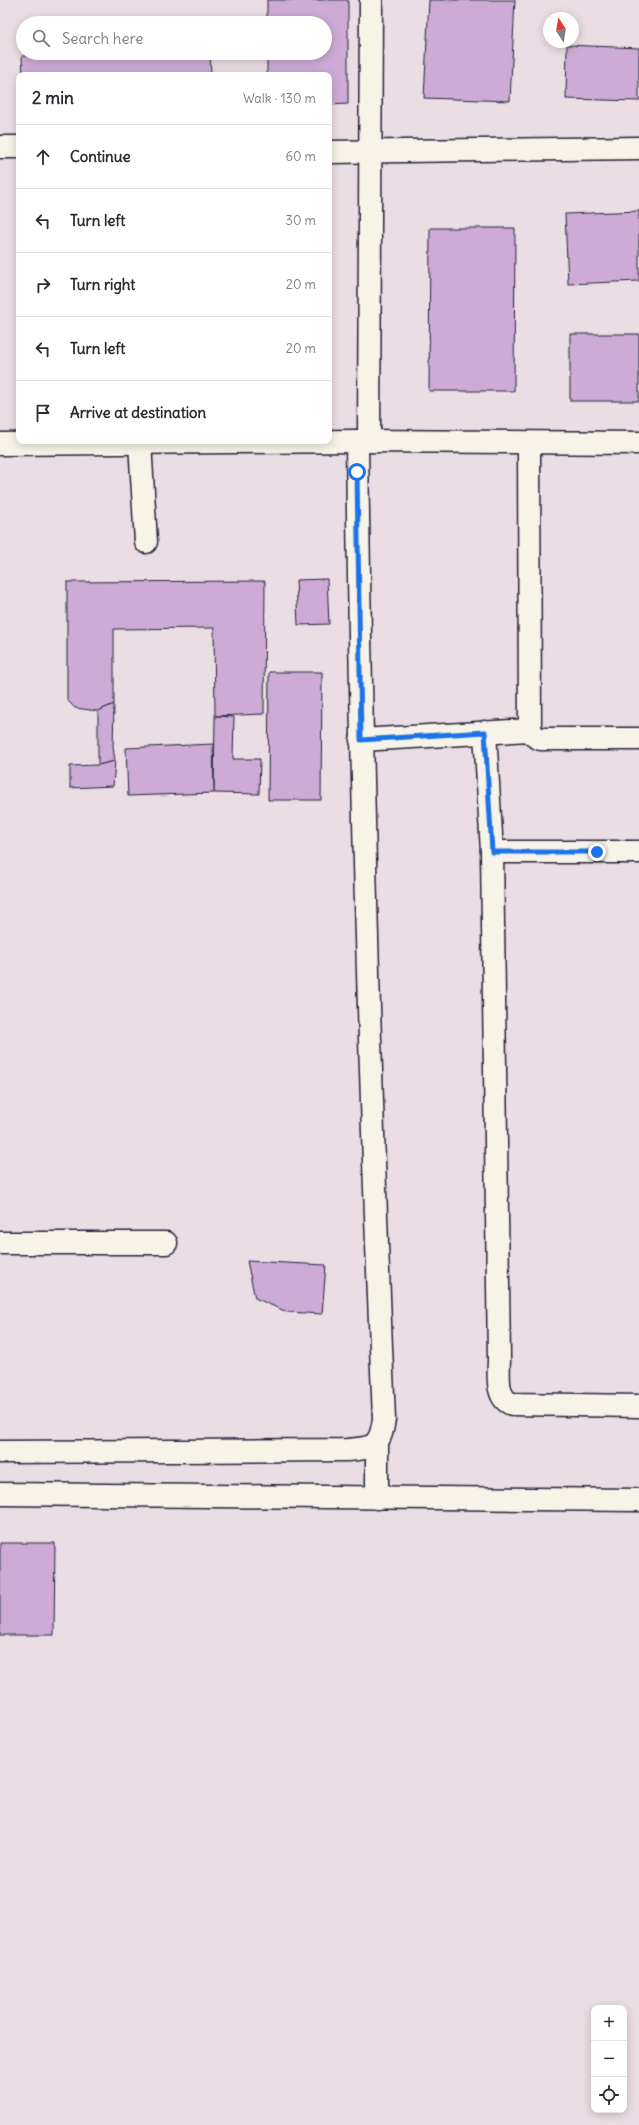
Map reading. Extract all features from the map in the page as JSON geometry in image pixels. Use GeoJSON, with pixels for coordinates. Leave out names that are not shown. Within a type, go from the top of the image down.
{"type":"FeatureCollection","features":[{"type":"Feature","properties":{"kind":"main road"},"geometry":{"type":"LineString","coordinates":[[371,0],[370,153],[363,441],[361,740],[371,1120],[384,1419],[378,1442],[377,1498]]}},
{"type":"Feature","properties":{"kind":"main road"},"geometry":{"type":"LineString","coordinates":[[0,147],[16,147]]}},
{"type":"Feature","properties":{"kind":"main road"},"geometry":{"type":"LineString","coordinates":[[332,152],[370,153],[639,148]]}},
{"type":"Feature","properties":{"kind":"main road"},"geometry":{"type":"LineString","coordinates":[[332,441],[639,443]]}},
{"type":"Feature","properties":{"kind":"main road"},"geometry":{"type":"LineString","coordinates":[[0,444],[16,443]]}},
{"type":"Feature","properties":{"kind":"main road"},"geometry":{"type":"LineString","coordinates":[[529,443],[530,730],[533,736],[540,739],[639,739]]}},
{"type":"Feature","properties":{"kind":"main road"},"geometry":{"type":"LineString","coordinates":[[146,542],[149,444]]}},
{"type":"Feature","properties":{"kind":"main road"},"geometry":{"type":"LineString","coordinates":[[361,740],[530,730]]}},
{"type":"Feature","properties":{"kind":"main road"},"geometry":{"type":"LineString","coordinates":[[485,732],[492,852],[499,1365],[501,1392],[506,1402],[512,1404],[639,1406]]}},
{"type":"Feature","properties":{"kind":"main road"},"geometry":{"type":"LineString","coordinates":[[492,852],[639,852]]}},
{"type":"Feature","properties":{"kind":"main road"},"geometry":{"type":"LineString","coordinates":[[0,1243],[166,1242]]}},
{"type":"Feature","properties":{"kind":"main road"},"geometry":{"type":"LineString","coordinates":[[0,1452],[347,1450],[369,1448],[378,1442]]}},
{"type":"Feature","properties":{"kind":"main road"},"geometry":{"type":"LineString","coordinates":[[0,1494],[639,1500]]}},
{"type":"Feature","properties":{"kind":"building"},"geometry":{"type":"Polygon","coordinates":[[[267,0],[348,0],[348,104],[332,105],[332,72],[267,72],[267,60],[332,60],[332,16],[267,16],[267,0]]]}},
{"type":"Feature","properties":{"kind":"building"},"geometry":{"type":"Polygon","coordinates":[[[429,0],[515,0],[510,101],[424,98],[429,0]]]}},
{"type":"Feature","properties":{"kind":"building"},"geometry":{"type":"Polygon","coordinates":[[[579,46],[639,48],[639,101],[566,99],[567,48],[579,48],[579,46]]]}},
{"type":"Feature","properties":{"kind":"building"},"geometry":{"type":"Polygon","coordinates":[[[22,60],[210,60],[211,72],[23,72],[22,60]]]}},
{"type":"Feature","properties":{"kind":"building"},"geometry":{"type":"Polygon","coordinates":[[[639,211],[639,281],[568,284],[565,214],[639,211]]]}},
{"type":"Feature","properties":{"kind":"building"},"geometry":{"type":"Polygon","coordinates":[[[430,228],[515,228],[514,391],[429,391],[430,228]]]}},
{"type":"Feature","properties":{"kind":"building"},"geometry":{"type":"Polygon","coordinates":[[[570,334],[639,334],[639,401],[570,401],[570,334]]]}},
{"type":"Feature","properties":{"kind":"building"},"geometry":{"type":"Polygon","coordinates":[[[327,579],[329,624],[298,625],[296,580],[327,579]]]}},
{"type":"Feature","properties":{"kind":"building"},"geometry":{"type":"Polygon","coordinates":[[[265,581],[264,714],[215,716],[214,628],[114,629],[114,704],[98,711],[75,708],[67,700],[67,582],[265,581]]]}},
{"type":"Feature","properties":{"kind":"building"},"geometry":{"type":"Polygon","coordinates":[[[269,672],[322,672],[321,800],[268,800],[269,672]]]}},
{"type":"Feature","properties":{"kind":"building"},"geometry":{"type":"Polygon","coordinates":[[[114,704],[113,747],[115,761],[98,765],[98,711],[114,704]]]}},
{"type":"Feature","properties":{"kind":"building"},"geometry":{"type":"Polygon","coordinates":[[[215,716],[234,717],[233,759],[260,759],[259,794],[214,793],[215,716]]]}},
{"type":"Feature","properties":{"kind":"building"},"geometry":{"type":"Polygon","coordinates":[[[213,744],[214,793],[128,796],[126,748],[213,744]]]}},
{"type":"Feature","properties":{"kind":"building"},"geometry":{"type":"Polygon","coordinates":[[[115,761],[113,786],[70,788],[70,766],[98,765],[115,761]]]}},
{"type":"Feature","properties":{"kind":"building"},"geometry":{"type":"Polygon","coordinates":[[[247,1261],[326,1265],[322,1314],[287,1312],[255,1298],[247,1261]]]}},
{"type":"Feature","properties":{"kind":"building"},"geometry":{"type":"Polygon","coordinates":[[[0,1543],[55,1543],[54,1635],[0,1635],[0,1543]]]}},
{"type":"Feature","properties":{"kind":"route"},"geometry":{"type":"LineString","coordinates":[[357,472],[361,740],[485,732],[492,852],[597,852]]}}]}
